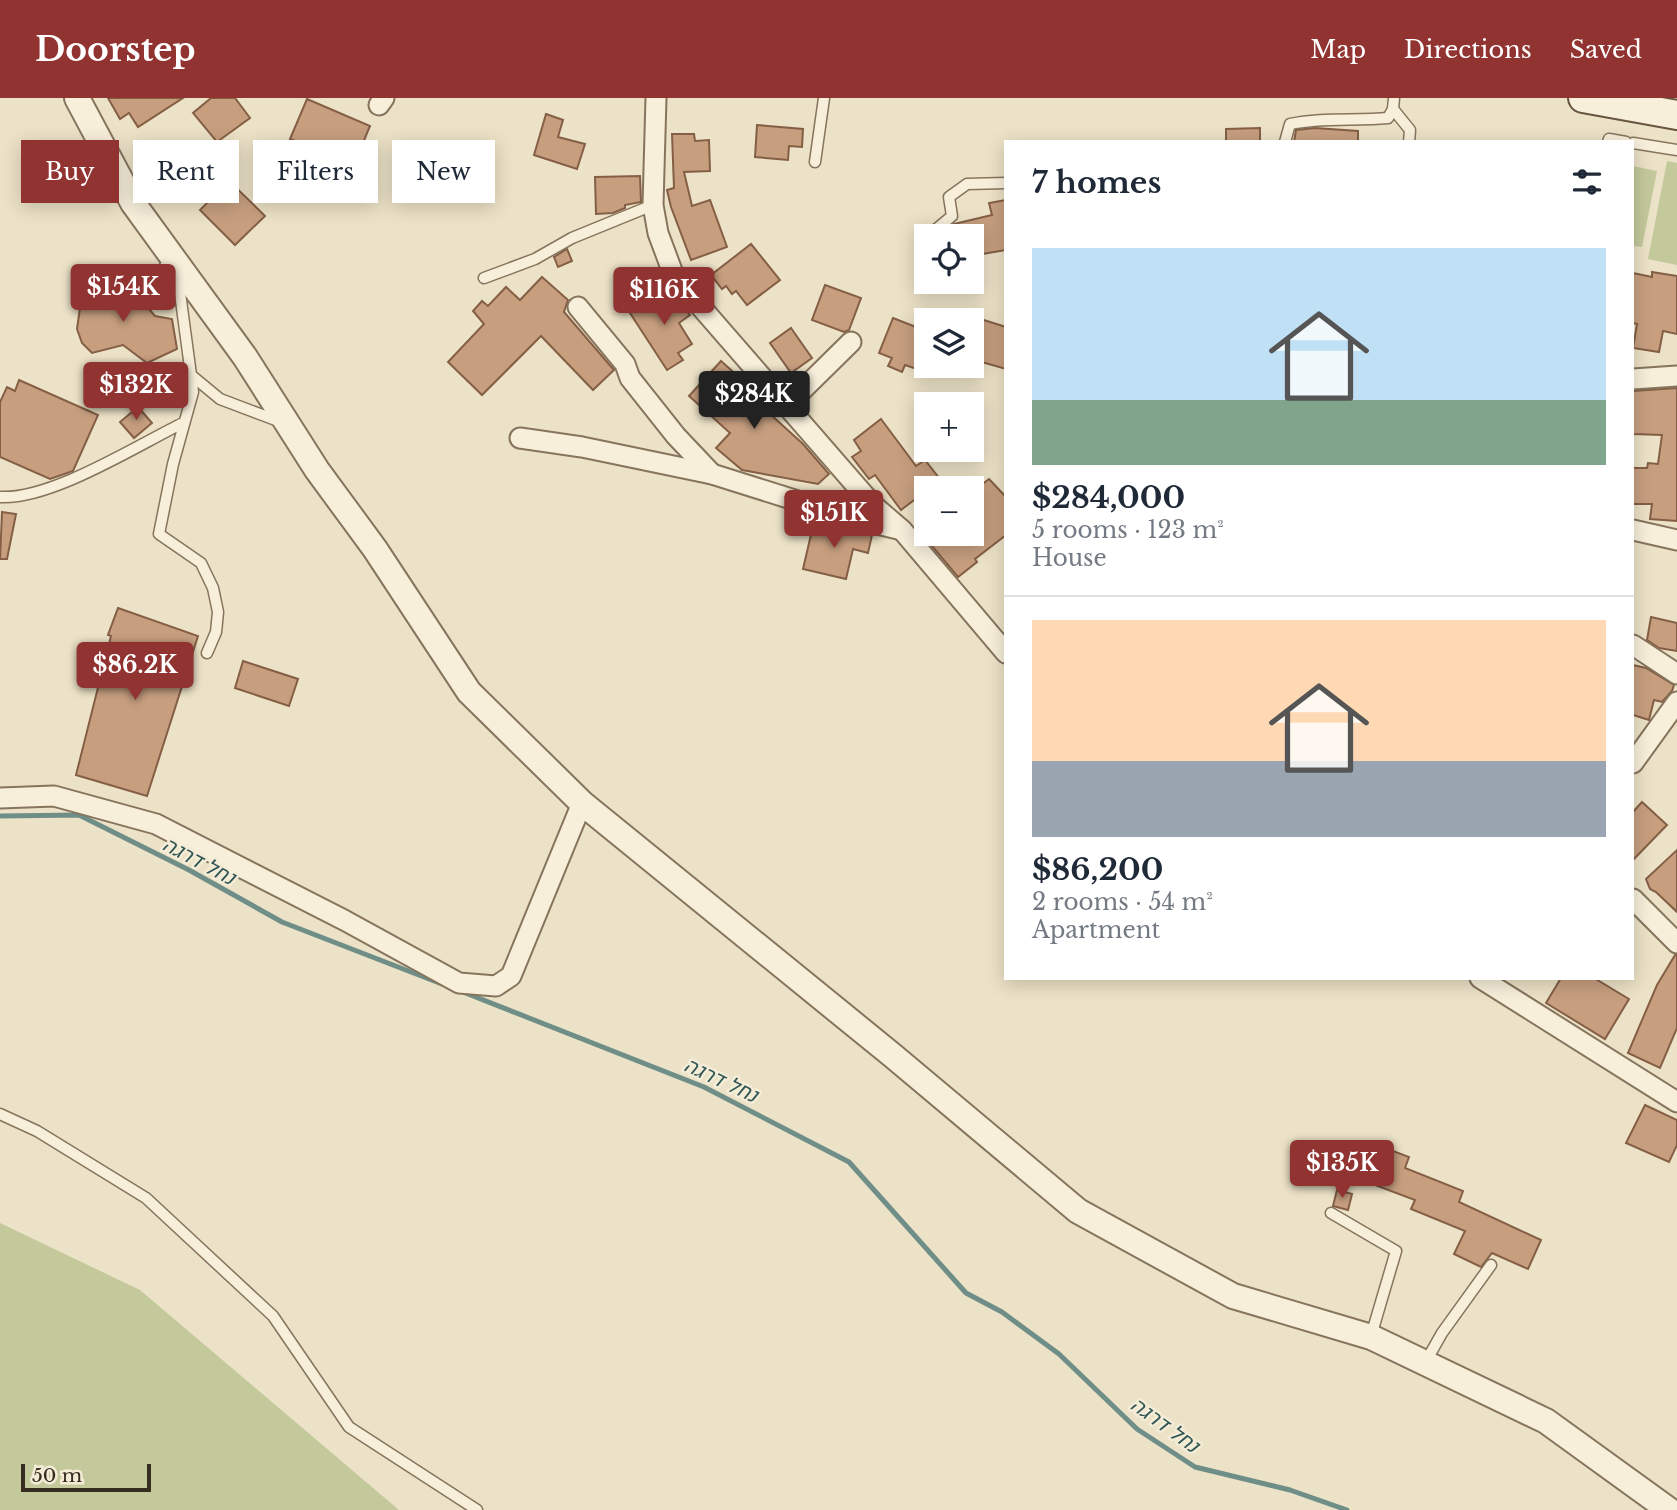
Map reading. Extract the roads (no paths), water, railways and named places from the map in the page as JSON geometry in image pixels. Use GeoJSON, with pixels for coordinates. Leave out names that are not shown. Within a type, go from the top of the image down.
{"type":"FeatureCollection","features":[{"type":"Feature","properties":{"kind":"main road"},"geometry":{"type":"LineString","coordinates":[[1583,98],[1677,115]]}},
{"type":"Feature","properties":{"kind":"street"},"geometry":{"type":"LineString","coordinates":[[77,98],[133,203],[245,357],[317,470],[375,549],[469,692],[582,803],[892,1055],[1078,1211],[1233,1296],[1371,1336],[1546,1420],[1669,1510]]}},
{"type":"Feature","properties":{"kind":"street"},"geometry":{"type":"LineString","coordinates":[[656,98],[653,205],[658,233],[674,276],[873,505],[902,530],[1004,651]]}},
{"type":"Feature","properties":{"kind":"street"},"geometry":{"type":"LineString","coordinates":[[578,307],[625,364],[630,378],[676,436],[712,474]]}},
{"type":"Feature","properties":{"kind":"street"},"geometry":{"type":"LineString","coordinates":[[788,405],[851,342]]}},
{"type":"Feature","properties":{"kind":"street"},"geometry":{"type":"LineString","coordinates":[[1634,379],[1677,376]]}},
{"type":"Feature","properties":{"kind":"street"},"geometry":{"type":"LineString","coordinates":[[520,438],[582,447],[712,474],[852,518],[902,530]]}},
{"type":"Feature","properties":{"kind":"street"},"geometry":{"type":"LineString","coordinates":[[1634,530],[1677,540]]}},
{"type":"Feature","properties":{"kind":"street"},"geometry":{"type":"LineString","coordinates":[[1634,646],[1677,674]]}},
{"type":"Feature","properties":{"kind":"street"},"geometry":{"type":"LineString","coordinates":[[1636,753],[1677,702]]}},
{"type":"Feature","properties":{"kind":"street"},"geometry":{"type":"LineString","coordinates":[[0,798],[54,796],[156,824],[344,920],[459,983],[496,986],[511,976],[582,803]]}},
{"type":"Feature","properties":{"kind":"street"},"geometry":{"type":"LineString","coordinates":[[1634,899],[1677,943]]}},
{"type":"Feature","properties":{"kind":"street"},"geometry":{"type":"LineString","coordinates":[[1483,980],[1677,1101]]}},
{"type":"Feature","properties":{"kind":"lane"},"geometry":{"type":"LineString","coordinates":[[815,162],[824,98]]}},
{"type":"Feature","properties":{"kind":"lane"},"geometry":{"type":"LineString","coordinates":[[1286,140],[1290,124],[1316,118],[1388,118],[1393,103]]}},
{"type":"Feature","properties":{"kind":"lane"},"geometry":{"type":"LineString","coordinates":[[1393,103],[1410,130],[1409,140]]}},
{"type":"Feature","properties":{"kind":"lane"},"geometry":{"type":"LineString","coordinates":[[1634,143],[1677,150]]}},
{"type":"Feature","properties":{"kind":"lane"},"geometry":{"type":"LineString","coordinates":[[942,224],[952,216],[949,197],[967,184],[1004,183]]}},
{"type":"Feature","properties":{"kind":"lane"},"geometry":{"type":"LineString","coordinates":[[133,203],[180,293],[193,391],[159,534],[201,563],[213,588],[218,612],[216,632],[207,653]]}},
{"type":"Feature","properties":{"kind":"lane"},"geometry":{"type":"LineString","coordinates":[[484,278],[534,259],[572,238],[653,205]]}},
{"type":"Feature","properties":{"kind":"lane"},"geometry":{"type":"LineString","coordinates":[[191,375],[220,399],[288,425]]}},
{"type":"Feature","properties":{"kind":"lane"},"geometry":{"type":"LineString","coordinates":[[0,497],[29,495],[107,464],[183,424]]}},
{"type":"Feature","properties":{"kind":"lane"},"geometry":{"type":"LineString","coordinates":[[0,1114],[37,1131],[146,1198],[273,1317],[349,1427],[477,1510]]}},
{"type":"Feature","properties":{"kind":"lane"},"geometry":{"type":"LineString","coordinates":[[1331,1213],[1396,1251],[1371,1336]]}},
{"type":"Feature","properties":{"kind":"lane"},"geometry":{"type":"LineString","coordinates":[[1425,1363],[1442,1333],[1491,1265]]}},
{"type":"Feature","properties":{"kind":"waterway","name":"נחל דרגה"},"geometry":{"type":"LineString","coordinates":[[0,816],[79,815],[189,870],[282,922],[442,984]]}},
{"type":"Feature","properties":{"kind":"waterway","name":"נחל דרגה"},"geometry":{"type":"LineString","coordinates":[[458,990],[704,1087],[849,1162],[966,1293],[1002,1312],[1059,1354],[1137,1429],[1195,1467],[1290,1490],[1347,1510]]}}]}
